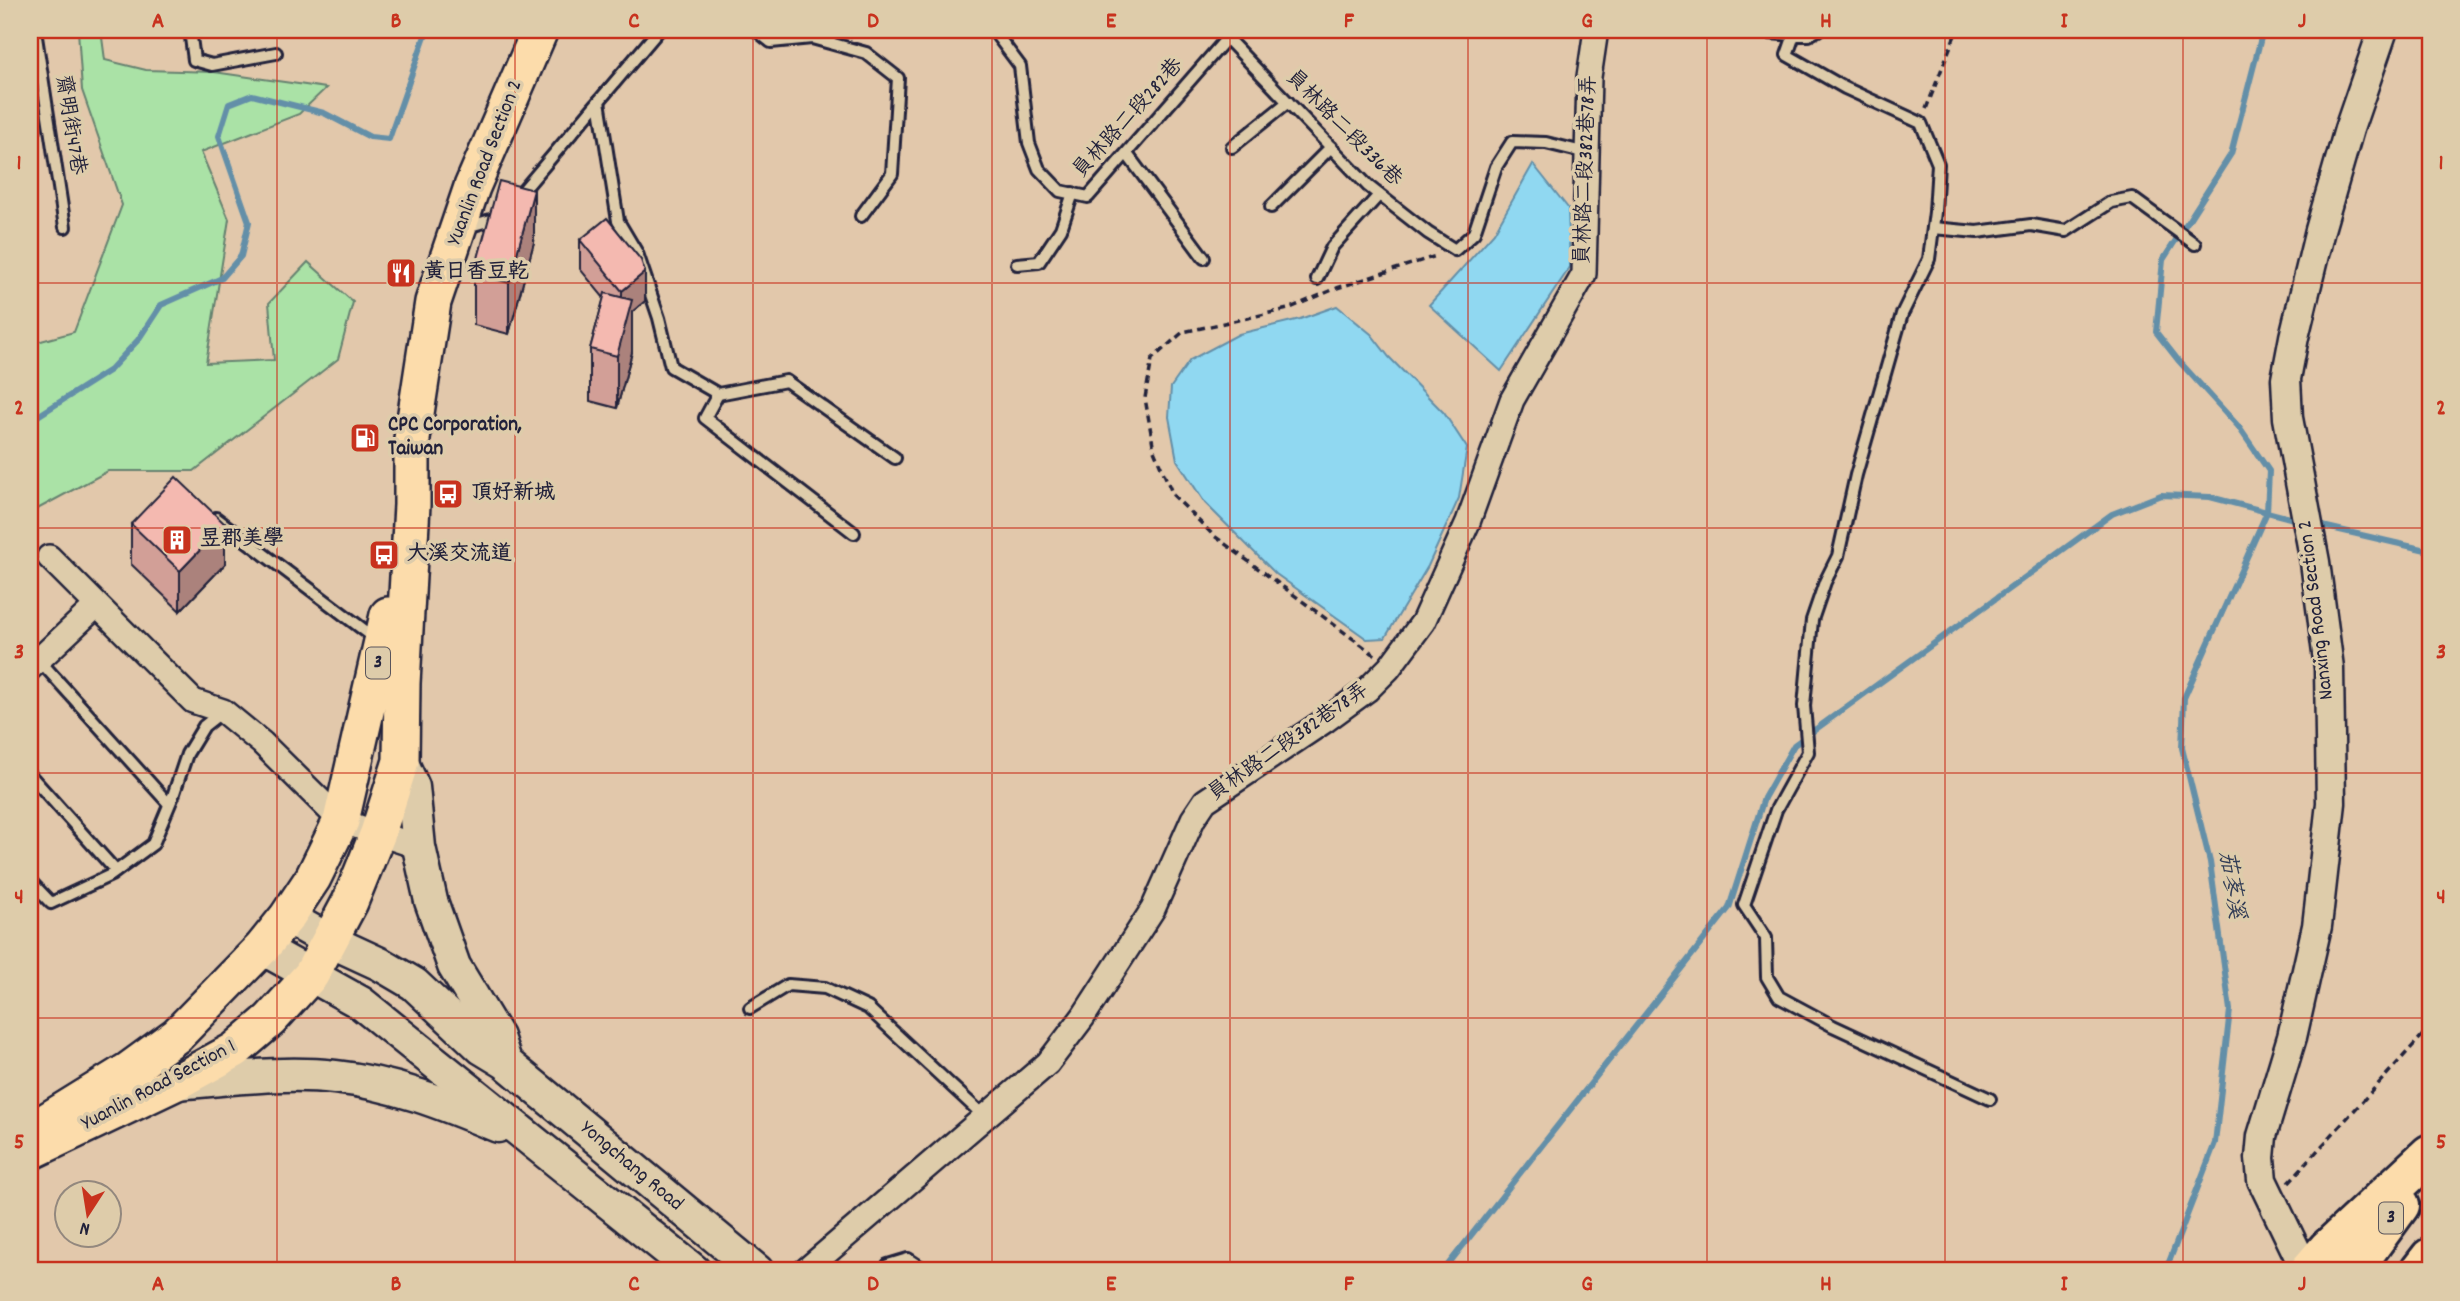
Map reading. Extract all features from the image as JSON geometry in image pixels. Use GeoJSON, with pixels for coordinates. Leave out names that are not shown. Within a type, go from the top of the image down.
{"type":"FeatureCollection","features":[{"type":"Feature","properties":{"kind":"highway"},"geometry":{"type":"LineString","coordinates":[[2324,1266],[2430,1154]]}},
{"type":"Feature","properties":{"kind":"highway","name":"3"},"geometry":{"type":"LineString","coordinates":[[2324,1266],[2430,1164]]}},
{"type":"Feature","properties":{"kind":"highway"},"geometry":{"type":"LineString","coordinates":[[2420,1271],[2430,1258]]}},
{"type":"Feature","properties":{"kind":"main road","name":"Yuanlin Road Section 2"},"geometry":{"type":"LineString","coordinates":[[328,940],[349,902],[378,833],[401,761],[402,683],[412,505],[412,439],[433,302],[472,187],[540,30]]}},
{"type":"Feature","properties":{"kind":"main road","name":"Yuanlin Road Section 2"},"geometry":{"type":"LineString","coordinates":[[262,948],[313,878],[341,821],[412,505]]}},
{"type":"Feature","properties":{"kind":"main road"},"geometry":{"type":"LineString","coordinates":[[401,761],[413,787],[419,847],[431,901],[454,966],[497,1037],[505,1062]]}},
{"type":"Feature","properties":{"kind":"main road","name":"Yongchang Road"},"geometry":{"type":"LineString","coordinates":[[287,917],[380,964],[414,985],[482,1048],[505,1062],[757,1271]]}},
{"type":"Feature","properties":{"kind":"main road","name":"Yuanlin Road Section 1"},"geometry":{"type":"LineString","coordinates":[[30,1153],[175,1083],[235,1050],[270,1020],[312,975],[328,940]]}},
{"type":"Feature","properties":{"kind":"main road","name":"Yongchang Road"},"geometry":{"type":"LineString","coordinates":[[262,948],[361,1003],[694,1271]]}},
{"type":"Feature","properties":{"kind":"main road","name":"Yuanlin Road Section 1"},"geometry":{"type":"LineString","coordinates":[[30,1132],[130,1070],[177,1035],[262,948]]}},
{"type":"Feature","properties":{"kind":"main road"},"geometry":{"type":"LineString","coordinates":[[175,1083],[272,1076],[321,1076],[386,1085],[432,1098],[530,1140]]}},
{"type":"Feature","properties":{"kind":"street","name":"員林路二段382巷78弄"},"geometry":{"type":"LineString","coordinates":[[805,1271],[1048,1063],[1083,1017],[1153,909],[1193,819],[1205,802],[1367,690],[1389,668],[1423,622],[1468,522],[1512,400],[1584,274],[1588,77],[1596,30]]}},
{"type":"Feature","properties":{"kind":"street","name":"Nanxing Road Section 2"},"geometry":{"type":"LineString","coordinates":[[2324,1266],[2271,1201],[2262,1180],[2262,1136],[2292,1037],[2317,926],[2331,803],[2329,668],[2315,562],[2288,418],[2286,379],[2320,229],[2349,129],[2384,30]]}},
{"type":"Feature","properties":{"kind":"street"},"geometry":{"type":"LineString","coordinates":[[49,557],[193,701],[223,711],[262,743],[341,821],[419,847]]}},
{"type":"Feature","properties":{"kind":"street"},"geometry":{"type":"LineString","coordinates":[[33,659],[96,606]]}},
{"type":"Feature","properties":{"kind":"lane","name":"齋明街47巷"},"geometry":{"type":"LineString","coordinates":[[34,30],[65,227]]}},
{"type":"Feature","properties":{"kind":"lane"},"geometry":{"type":"LineString","coordinates":[[190,30],[194,61],[212,65],[276,53]]}},
{"type":"Feature","properties":{"kind":"lane"},"geometry":{"type":"LineString","coordinates":[[458,229],[500,219],[659,30]]}},
{"type":"Feature","properties":{"kind":"lane"},"geometry":{"type":"LineString","coordinates":[[755,30],[771,42],[811,38],[866,53],[898,78],[892,174],[861,216]]}},
{"type":"Feature","properties":{"kind":"lane","name":"員林路二段282巷"},"geometry":{"type":"LineString","coordinates":[[993,30],[1020,66],[1029,143],[1040,169],[1060,191],[1088,197],[1127,154],[1223,34]]}},
{"type":"Feature","properties":{"kind":"lane"},"geometry":{"type":"LineString","coordinates":[[1768,31],[1809,35],[1818,30]]}},
{"type":"Feature","properties":{"kind":"lane","name":"員林路二段336巷"},"geometry":{"type":"LineString","coordinates":[[1223,34],[1379,195],[1427,233],[1455,250]]}},
{"type":"Feature","properties":{"kind":"lane"},"geometry":{"type":"LineString","coordinates":[[1794,35],[1787,55],[1845,88],[1921,123],[1938,164],[1929,259],[1902,314],[1856,475],[1838,556],[1825,582],[1812,620],[1804,706],[1808,752],[1776,810],[1744,905],[1766,937],[1767,976],[1779,997],[1833,1026],[1990,1098]]}},
{"type":"Feature","properties":{"kind":"lane"},"geometry":{"type":"LineString","coordinates":[[599,101],[618,221],[637,253],[659,318],[671,367],[718,394],[786,381],[895,458]]}},
{"type":"Feature","properties":{"kind":"lane"},"geometry":{"type":"LineString","coordinates":[[1232,147],[1288,102]]}},
{"type":"Feature","properties":{"kind":"lane"},"geometry":{"type":"LineString","coordinates":[[1455,250],[1474,233],[1496,167],[1512,142],[1546,143],[1587,153]]}},
{"type":"Feature","properties":{"kind":"lane"},"geometry":{"type":"LineString","coordinates":[[1271,208],[1331,147]]}},
{"type":"Feature","properties":{"kind":"lane"},"geometry":{"type":"LineString","coordinates":[[1127,154],[1205,258]]}},
{"type":"Feature","properties":{"kind":"lane"},"geometry":{"type":"LineString","coordinates":[[1017,264],[1039,262],[1061,229],[1073,193]]}},
{"type":"Feature","properties":{"kind":"lane"},"geometry":{"type":"LineString","coordinates":[[1317,279],[1332,247],[1379,195]]}},
{"type":"Feature","properties":{"kind":"lane"},"geometry":{"type":"LineString","coordinates":[[1933,228],[1977,232],[2031,225],[2066,231],[2111,202],[2132,198],[2195,244]]}},
{"type":"Feature","properties":{"kind":"lane"},"geometry":{"type":"LineString","coordinates":[[718,394],[705,418],[854,533]]}},
{"type":"Feature","properties":{"kind":"lane"},"geometry":{"type":"LineString","coordinates":[[210,514],[382,643]]}},
{"type":"Feature","properties":{"kind":"lane"},"geometry":{"type":"LineString","coordinates":[[33,659],[169,804]]}},
{"type":"Feature","properties":{"kind":"lane"},"geometry":{"type":"LineString","coordinates":[[30,881],[51,903],[116,871],[153,844],[187,754],[204,726],[223,711]]}},
{"type":"Feature","properties":{"kind":"lane"},"geometry":{"type":"LineString","coordinates":[[30,775],[116,871]]}},
{"type":"Feature","properties":{"kind":"lane"},"geometry":{"type":"LineString","coordinates":[[750,1008],[788,985],[825,988],[868,1008],[985,1116]]}},
{"type":"Feature","properties":{"kind":"lane"},"geometry":{"type":"LineString","coordinates":[[888,1271],[888,1265],[908,1259],[926,1271]]}},
{"type":"Feature","properties":{"kind":"path"},"geometry":{"type":"LineString","coordinates":[[1921,123],[1957,30]]}},
{"type":"Feature","properties":{"kind":"path"},"geometry":{"type":"LineString","coordinates":[[1389,668],[1378,657],[1213,536],[1172,495],[1154,450],[1145,398],[1152,359],[1183,332],[1288,309],[1337,288],[1455,250]]}},
{"type":"Feature","properties":{"kind":"path"},"geometry":{"type":"LineString","coordinates":[[2271,1201],[2430,1027]]}},
{"type":"Feature","properties":{"kind":"green space"},"geometry":{"type":"Polygon","coordinates":[[[78,30],[101,30],[105,60],[146,70],[214,72],[326,88],[299,114],[201,152],[229,219],[206,363],[274,360],[269,303],[308,262],[353,302],[338,359],[194,471],[108,471],[30,513],[30,344],[74,332],[122,205],[82,90],[78,30]]]}},
{"type":"Feature","properties":{"kind":"water"},"geometry":{"type":"Polygon","coordinates":[[[1533,164],[1568,208],[1570,267],[1501,371],[1429,305],[1494,233],[1533,164]]]}},
{"type":"Feature","properties":{"kind":"water"},"geometry":{"type":"Polygon","coordinates":[[[1337,306],[1371,334],[1389,357],[1444,413],[1467,448],[1459,498],[1428,566],[1385,638],[1367,639],[1276,574],[1205,503],[1177,460],[1169,417],[1171,387],[1190,360],[1239,334],[1300,319],[1337,306]]]}},
{"type":"Feature","properties":{"kind":"building"},"geometry":{"type":"Polygon","coordinates":[[[499,181],[534,190],[509,283],[474,273],[499,181]]]}},
{"type":"Feature","properties":{"kind":"building"},"geometry":{"type":"Polygon","coordinates":[[[607,218],[641,260],[645,272],[622,291],[580,240],[607,218]]]}},
{"type":"Feature","properties":{"kind":"building"},"geometry":{"type":"Polygon","coordinates":[[[605,293],[632,300],[617,356],[590,349],[605,293]]]}},
{"type":"Feature","properties":{"kind":"building"},"geometry":{"type":"Polygon","coordinates":[[[176,477],[225,524],[180,571],[131,524],[176,477]]]}},
{"type":"Feature","properties":{"kind":"waterway"},"geometry":{"type":"LineString","coordinates":[[30,421],[110,370],[138,340],[161,305],[222,278],[241,256],[249,222],[219,136],[229,104],[252,95],[324,113],[370,137],[389,139],[427,30]]}},
{"type":"Feature","properties":{"kind":"waterway","name":"茄苳溪"},"geometry":{"type":"LineString","coordinates":[[2161,1271],[2169,1262],[2215,1143],[2230,1010],[2210,862],[2182,748],[2184,698],[2267,512],[2269,471],[2238,426],[2156,332],[2163,260],[2231,154],[2263,30]]}},
{"type":"Feature","properties":{"kind":"waterway"},"geometry":{"type":"LineString","coordinates":[[1443,1271],[1729,908],[1764,798],[1794,745],[2112,514],[2161,495],[2210,497],[2301,521]]}},
{"type":"Feature","properties":{"kind":"waterway"},"geometry":{"type":"LineString","coordinates":[[2314,524],[2430,551]]}},
{"type":"Feature","properties":{"kind":"place","name":"黃日香豆乾"},"geometry":{"type":"Point","coordinates":[401,273]}},
{"type":"Feature","properties":{"kind":"place","name":"CPC Corporation, Taiwan"},"geometry":{"type":"Point","coordinates":[365,438]}},
{"type":"Feature","properties":{"kind":"place","name":"頂好新城"},"geometry":{"type":"Point","coordinates":[448,494]}},
{"type":"Feature","properties":{"kind":"place","name":"昱郡美學"},"geometry":{"type":"Point","coordinates":[177,540]}},
{"type":"Feature","properties":{"kind":"place","name":"大溪交流道"},"geometry":{"type":"Point","coordinates":[384,555]}}]}
